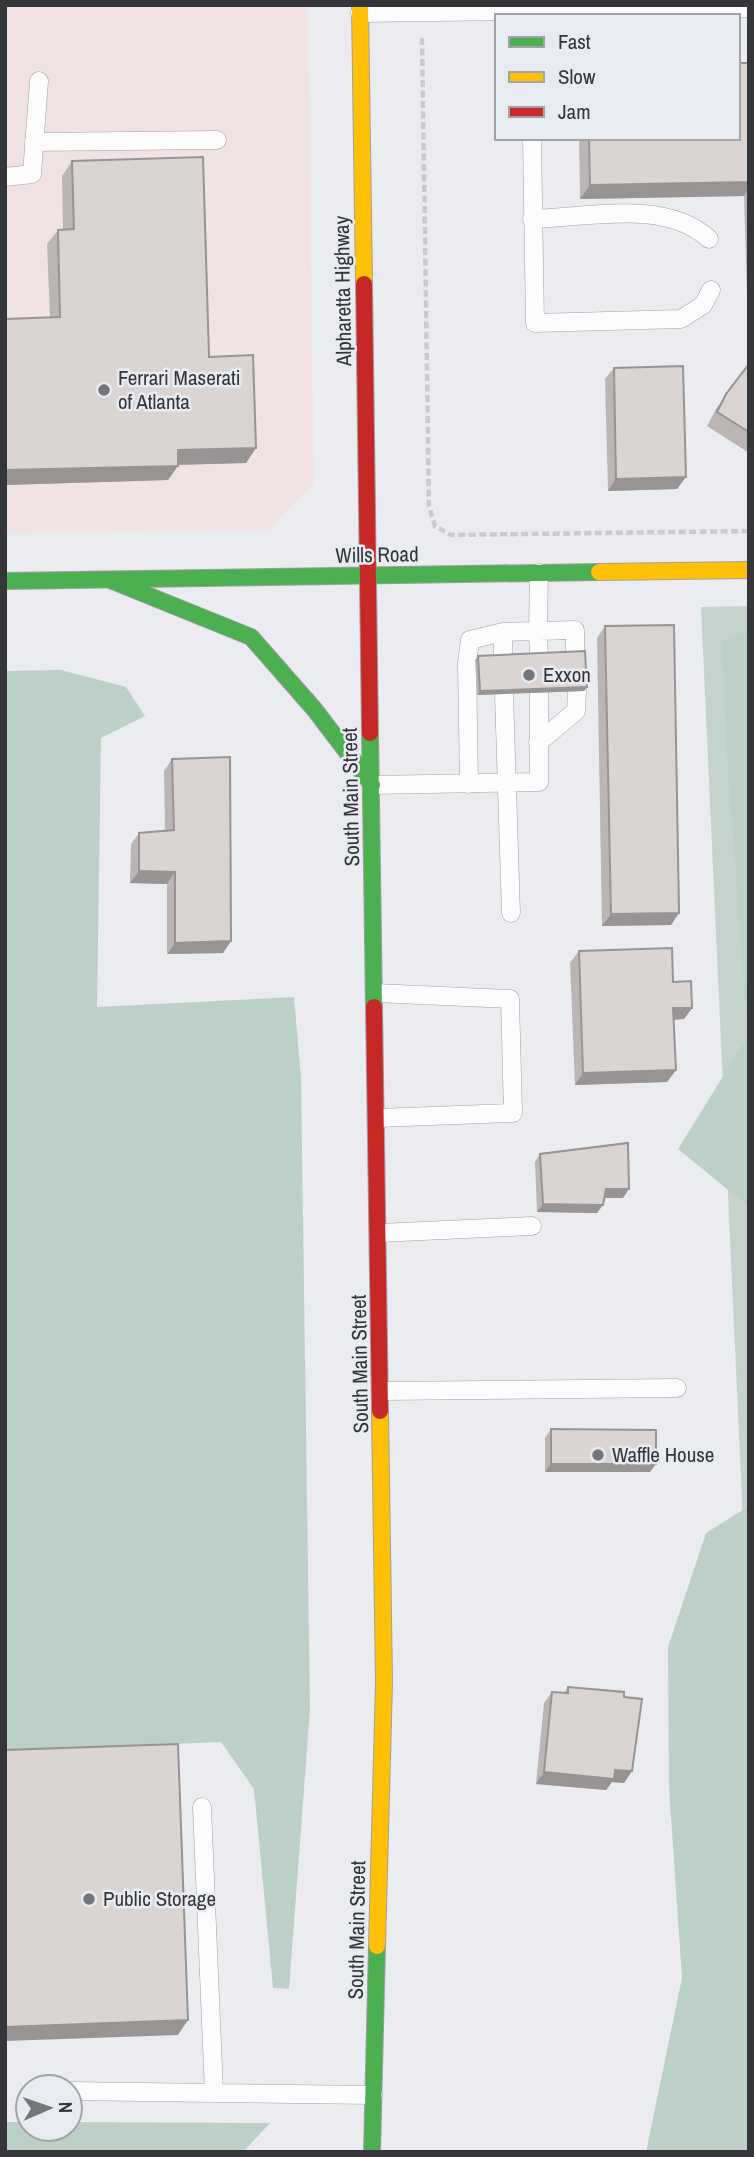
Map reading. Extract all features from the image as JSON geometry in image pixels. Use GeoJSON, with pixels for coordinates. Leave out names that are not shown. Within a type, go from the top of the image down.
{"type":"FeatureCollection","features":[{"type":"Feature","properties":{"kind":"main road","name":"Alpharetta Highway"},"geometry":{"type":"LineString","coordinates":[[360,9],[369,576]]}},
{"type":"Feature","properties":{"kind":"main road","name":"Wills Road"},"geometry":{"type":"LineString","coordinates":[[5,582],[749,570]]}},
{"type":"Feature","properties":{"kind":"main road","name":"South Main Street"},"geometry":{"type":"LineString","coordinates":[[369,576],[384,1682],[372,2152]]}},
{"type":"Feature","properties":{"kind":"main road"},"geometry":{"type":"LineString","coordinates":[[110,580],[251,637],[315,710],[372,785]]}},
{"type":"Feature","properties":{"kind":"lane"},"geometry":{"type":"LineString","coordinates":[[360,9],[531,13],[749,8]]}},
{"type":"Feature","properties":{"kind":"lane"},"geometry":{"type":"LineString","coordinates":[[5,177],[32,174],[38,81]]}},
{"type":"Feature","properties":{"kind":"lane"},"geometry":{"type":"LineString","coordinates":[[34,142],[217,140]]}},
{"type":"Feature","properties":{"kind":"lane"},"geometry":{"type":"LineString","coordinates":[[532,140],[535,323],[681,319],[703,305],[711,290]]}},
{"type":"Feature","properties":{"kind":"lane"},"geometry":{"type":"LineString","coordinates":[[532,219],[626,215],[670,217],[699,230],[709,239]]}},
{"type":"Feature","properties":{"kind":"lane"},"geometry":{"type":"LineString","coordinates":[[539,573],[539,657]]}},
{"type":"Feature","properties":{"kind":"lane"},"geometry":{"type":"LineString","coordinates":[[469,784],[467,663],[470,640],[503,632],[575,630],[575,656]]}},
{"type":"Feature","properties":{"kind":"lane"},"geometry":{"type":"LineString","coordinates":[[503,632],[503,659]]}},
{"type":"Feature","properties":{"kind":"lane"},"geometry":{"type":"LineString","coordinates":[[538,744],[576,711],[577,691]]}},
{"type":"Feature","properties":{"kind":"lane"},"geometry":{"type":"LineString","coordinates":[[372,785],[539,782],[539,693]]}},
{"type":"Feature","properties":{"kind":"lane"},"geometry":{"type":"LineString","coordinates":[[504,694],[511,913]]}},
{"type":"Feature","properties":{"kind":"lane"},"geometry":{"type":"LineString","coordinates":[[375,993],[509,999],[513,1113],[378,1118]]}},
{"type":"Feature","properties":{"kind":"lane"},"geometry":{"type":"LineString","coordinates":[[379,1233],[532,1226]]}},
{"type":"Feature","properties":{"kind":"lane"},"geometry":{"type":"LineString","coordinates":[[382,1391],[677,1388]]}},
{"type":"Feature","properties":{"kind":"lane"},"geometry":{"type":"LineString","coordinates":[[202,1807],[215,2093]]}},
{"type":"Feature","properties":{"kind":"lane"},"geometry":{"type":"LineString","coordinates":[[84,2091],[373,2095]]}},
{"type":"Feature","properties":{"kind":"path"},"geometry":{"type":"LineString","coordinates":[[421,12],[429,506],[435,526],[452,535],[749,531]]}},
{"type":"Feature","properties":{"kind":"shaded area"},"geometry":{"type":"Polygon","coordinates":[[[5,5],[308,5],[314,483],[268,531],[5,533],[5,5]]]}},
{"type":"Feature","properties":{"kind":"shaded area"},"geometry":{"type":"Polygon","coordinates":[[[749,606],[749,1652],[701,607],[749,606]]]}},
{"type":"Feature","properties":{"kind":"green space"},"geometry":{"type":"Polygon","coordinates":[[[749,632],[749,1207],[678,1149],[748,1036],[726,745],[722,640],[749,632]]]}},
{"type":"Feature","properties":{"kind":"green space"},"geometry":{"type":"Polygon","coordinates":[[[61,670],[126,687],[145,716],[101,738],[97,1007],[294,997],[301,1077],[310,1709],[289,1989],[273,1988],[254,1789],[221,1742],[5,1751],[5,671],[61,670]]]}},
{"type":"Feature","properties":{"kind":"green space"},"geometry":{"type":"Polygon","coordinates":[[[749,1506],[749,2152],[646,2152],[682,1978],[669,1787],[668,1647],[706,1533],[749,1506]]]}},
{"type":"Feature","properties":{"kind":"green space"},"geometry":{"type":"Polygon","coordinates":[[[5,2122],[14,2122],[14,2143],[84,2143],[84,2122],[270,2123],[243,2152],[5,2152],[5,2122]]]}},
{"type":"Feature","properties":{"kind":"building"},"geometry":{"type":"Polygon","coordinates":[[[740,63],[749,63],[749,182],[590,185],[589,140],[740,140],[740,63]]]}},
{"type":"Feature","properties":{"kind":"building"},"geometry":{"type":"Polygon","coordinates":[[[203,157],[209,357],[253,355],[256,448],[178,450],[178,466],[5,470],[5,319],[60,317],[58,230],[74,229],[72,161],[203,157]]]}},
{"type":"Feature","properties":{"kind":"building"},"geometry":{"type":"Polygon","coordinates":[[[749,364],[749,432],[717,412],[726,394],[749,364]]]}},
{"type":"Feature","properties":{"kind":"building"},"geometry":{"type":"Polygon","coordinates":[[[683,366],[686,477],[616,479],[614,368],[683,366]]]}},
{"type":"Feature","properties":{"kind":"building"},"geometry":{"type":"Polygon","coordinates":[[[674,625],[679,913],[611,914],[605,626],[674,625]]]}},
{"type":"Feature","properties":{"kind":"building","name":"Exxon"},"geometry":{"type":"Polygon","coordinates":[[[585,651],[587,687],[480,691],[478,656],[585,651]]]}},
{"type":"Feature","properties":{"kind":"building"},"geometry":{"type":"Polygon","coordinates":[[[230,757],[231,941],[175,943],[175,872],[139,871],[139,833],[174,830],[172,759],[230,757]]]}},
{"type":"Feature","properties":{"kind":"building"},"geometry":{"type":"Polygon","coordinates":[[[672,948],[673,982],[691,981],[692,1008],[673,1008],[676,1070],[583,1073],[579,951],[672,948]]]}},
{"type":"Feature","properties":{"kind":"building"},"geometry":{"type":"Polygon","coordinates":[[[628,1143],[629,1189],[606,1189],[603,1205],[543,1204],[540,1154],[628,1143]]]}},
{"type":"Feature","properties":{"kind":"building","name":"Waffle House"},"geometry":{"type":"Polygon","coordinates":[[[551,1429],[656,1430],[656,1464],[551,1464],[551,1429]]]}},
{"type":"Feature","properties":{"kind":"building"},"geometry":{"type":"Polygon","coordinates":[[[568,1687],[624,1692],[624,1697],[642,1699],[632,1771],[615,1770],[614,1779],[544,1772],[552,1692],[568,1693],[568,1687]]]}},
{"type":"Feature","properties":{"kind":"building","name":"Public Storage"},"geometry":{"type":"Polygon","coordinates":[[[178,1744],[188,2020],[5,2027],[5,1750],[178,1744]]]}},
{"type":"Feature","properties":{"kind":"traffic: fast"},"geometry":{"type":"LineString","coordinates":[[5,581],[599,572]]}},
{"type":"Feature","properties":{"kind":"traffic: fast"},"geometry":{"type":"LineString","coordinates":[[110,580],[251,637],[315,710],[372,785]]}},
{"type":"Feature","properties":{"kind":"traffic: fast"},"geometry":{"type":"LineString","coordinates":[[370,733],[374,1007]]}},
{"type":"Feature","properties":{"kind":"traffic: fast"},"geometry":{"type":"LineString","coordinates":[[372,2152],[377,1946]]}},
{"type":"Feature","properties":{"kind":"traffic: slow"},"geometry":{"type":"LineString","coordinates":[[360,5],[364,284]]}},
{"type":"Feature","properties":{"kind":"traffic: slow"},"geometry":{"type":"LineString","coordinates":[[599,572],[749,570]]}},
{"type":"Feature","properties":{"kind":"traffic: slow"},"geometry":{"type":"LineString","coordinates":[[377,1946],[384,1682],[380,1411]]}},
{"type":"Feature","properties":{"kind":"traffic: jam"},"geometry":{"type":"LineString","coordinates":[[364,284],[370,733]]}},
{"type":"Feature","properties":{"kind":"traffic: jam"},"geometry":{"type":"LineString","coordinates":[[374,1007],[380,1411]]}},
{"type":"Feature","properties":{"kind":"place","name":"Ferrari Maserati of Atlanta"},"geometry":{"type":"Point","coordinates":[104,390]}},
{"type":"Feature","properties":{"kind":"place","name":"Exxon"},"geometry":{"type":"Point","coordinates":[529,675]}},
{"type":"Feature","properties":{"kind":"place","name":"Waffle House"},"geometry":{"type":"Point","coordinates":[598,1455]}},
{"type":"Feature","properties":{"kind":"place","name":"Public Storage"},"geometry":{"type":"Point","coordinates":[89,1899]}}]}
